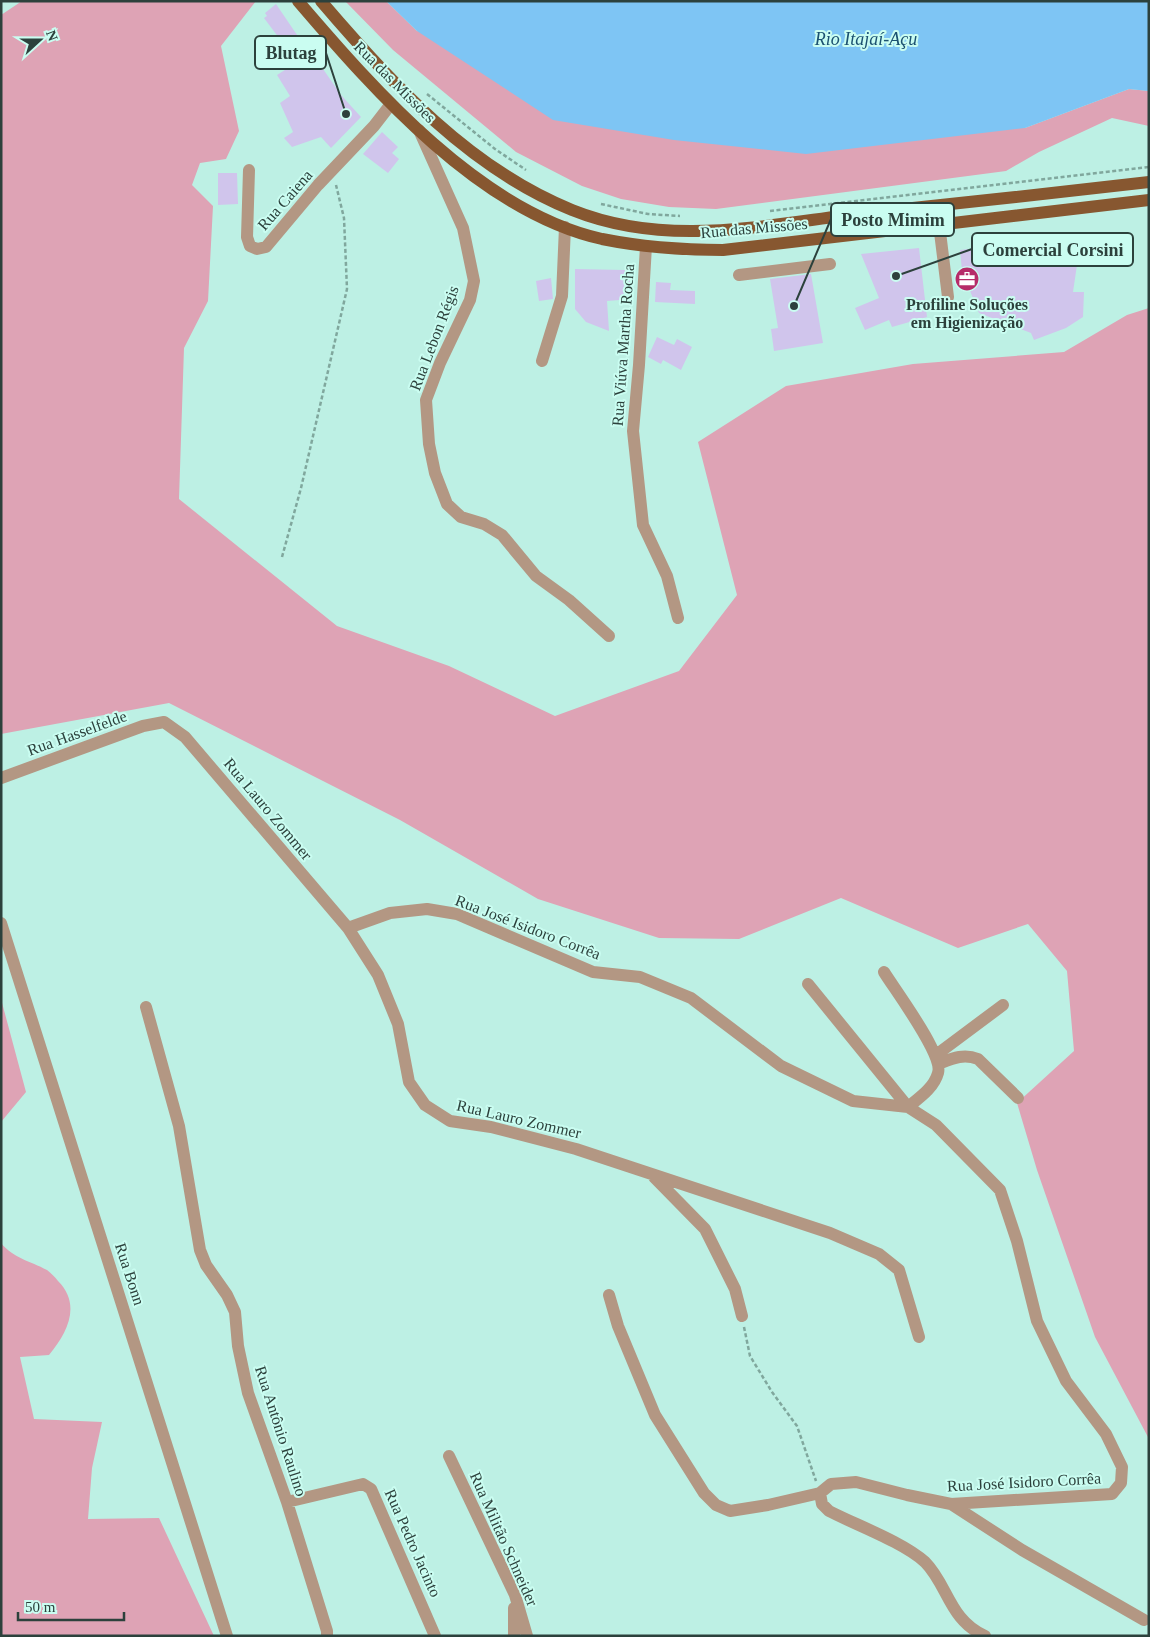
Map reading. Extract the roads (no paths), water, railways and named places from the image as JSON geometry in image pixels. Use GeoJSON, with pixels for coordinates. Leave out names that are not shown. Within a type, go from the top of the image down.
{"type":"FeatureCollection","features":[{"type":"Feature","properties":{"kind":"main road","name":"Rua das Missões"},"geometry":{"type":"LineString","coordinates":[[298,1],[391,104],[419,130],[498,192],[565,227],[602,239],[679,250],[723,250],[1149,200]]}},
{"type":"Feature","properties":{"kind":"main road","name":"Rua das Missões"},"geometry":{"type":"LineString","coordinates":[[321,1],[392,82],[431,117],[486,161],[508,177],[553,202],[574,211],[619,224],[680,231],[718,232],[1149,182]]}},
{"type":"Feature","properties":{"kind":"street","name":"Rua Caiena"},"geometry":{"type":"LineString","coordinates":[[249,170],[247,237],[250,246],[257,249],[266,247],[374,126],[391,104]]}},
{"type":"Feature","properties":{"kind":"street","name":"Rua Lebon Régis"},"geometry":{"type":"LineString","coordinates":[[419,130],[463,228],[474,280],[470,300],[440,363],[426,400],[428,444],[435,473],[447,504],[461,517],[484,524],[502,535],[536,576],[569,600],[609,636]]}},
{"type":"Feature","properties":{"kind":"street"},"geometry":{"type":"LineString","coordinates":[[939,224],[948,297]]}},
{"type":"Feature","properties":{"kind":"street"},"geometry":{"type":"LineString","coordinates":[[542,361],[562,296],[565,227]]}},
{"type":"Feature","properties":{"kind":"street","name":"Rua Viúva Martha Rocha"},"geometry":{"type":"LineString","coordinates":[[646,246],[640,356],[633,431],[638,463],[639,504],[643,525],[667,576],[678,618]]}},
{"type":"Feature","properties":{"kind":"street"},"geometry":{"type":"LineString","coordinates":[[739,275],[830,264]]}},
{"type":"Feature","properties":{"kind":"street","name":"Rua Hasselfelde"},"geometry":{"type":"LineString","coordinates":[[1,778],[143,726],[164,722]]}},
{"type":"Feature","properties":{"kind":"street","name":"Rua Lauro Zommer"},"geometry":{"type":"LineString","coordinates":[[164,722],[185,737],[348,928],[378,975],[398,1024],[409,1082],[425,1106],[450,1121],[491,1127],[576,1149],[652,1175],[740,1201],[830,1232],[879,1254],[899,1270],[920,1337]]}},
{"type":"Feature","properties":{"kind":"street","name":"Rua José Isidoro Corrêa"},"geometry":{"type":"LineString","coordinates":[[348,928],[390,913],[427,909],[457,914],[593,972],[640,977],[691,998],[781,1066],[853,1101],[908,1107],[936,1125],[1000,1190],[1017,1241],[1037,1321],[1066,1381],[1106,1434],[1122,1467],[1121,1483],[1112,1494],[951,1504],[856,1482],[831,1484],[820,1493],[768,1505],[730,1511],[716,1505],[704,1493],[655,1415],[618,1326],[609,1295]]}},
{"type":"Feature","properties":{"kind":"street","name":"Rua Bonn"},"geometry":{"type":"LineString","coordinates":[[1,923],[227,1636]]}},
{"type":"Feature","properties":{"kind":"street"},"geometry":{"type":"LineString","coordinates":[[808,984],[908,1107],[929,1089],[939,1072],[937,1060],[884,972]]}},
{"type":"Feature","properties":{"kind":"street"},"geometry":{"type":"LineString","coordinates":[[937,1060],[1003,1005]]}},
{"type":"Feature","properties":{"kind":"street","name":"Rua Antônio Raulino"},"geometry":{"type":"LineString","coordinates":[[146,1007],[179,1126],[200,1250],[206,1265],[227,1295],[235,1312],[238,1346],[248,1393],[287,1502],[327,1636]]}},
{"type":"Feature","properties":{"kind":"street"},"geometry":{"type":"LineString","coordinates":[[937,1060],[969,1055],[978,1058],[1018,1098]]}},
{"type":"Feature","properties":{"kind":"street"},"geometry":{"type":"LineString","coordinates":[[652,1175],[705,1229],[735,1289],[742,1316]]}},
{"type":"Feature","properties":{"kind":"street","name":"Rua Militão Schneider"},"geometry":{"type":"LineString","coordinates":[[449,1456],[515,1594],[527,1636]]}},
{"type":"Feature","properties":{"kind":"street","name":"Rua Pedro Jacinto"},"geometry":{"type":"LineString","coordinates":[[287,1502],[363,1484],[371,1489],[435,1636]]}},
{"type":"Feature","properties":{"kind":"street"},"geometry":{"type":"LineString","coordinates":[[820,1493],[822,1504],[829,1511],[910,1551],[925,1563],[935,1576],[951,1606],[976,1632],[986,1636]]}},
{"type":"Feature","properties":{"kind":"street"},"geometry":{"type":"LineString","coordinates":[[951,1504],[1022,1550],[1144,1620]]}},
{"type":"Feature","properties":{"kind":"street"},"geometry":{"type":"LineString","coordinates":[[514,1636],[515,1594]]}},
{"type":"Feature","properties":{"kind":"water","name":"Rio Itajaí-Açu"},"geometry":{"type":"Polygon","coordinates":[[[386,1],[1149,1],[1149,91],[1129,89],[1025,128],[806,154],[674,140],[553,120],[417,31],[386,1]]]}},
{"type":"Feature","properties":{"kind":"place","name":"Blutag"},"geometry":{"type":"Point","coordinates":[346,114]}},
{"type":"Feature","properties":{"kind":"place","name":"Comercial Corsini"},"geometry":{"type":"Point","coordinates":[896,276]}},
{"type":"Feature","properties":{"kind":"place","name":"Profiline Soluções em Higienização"},"geometry":{"type":"Point","coordinates":[967,279]}},
{"type":"Feature","properties":{"kind":"place","name":"Posto Mimim"},"geometry":{"type":"Point","coordinates":[794,306]}}]}
